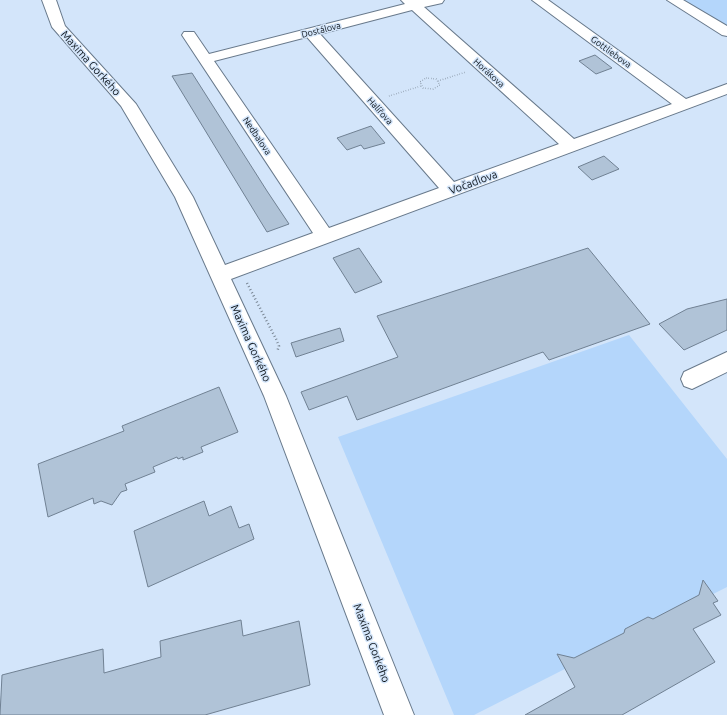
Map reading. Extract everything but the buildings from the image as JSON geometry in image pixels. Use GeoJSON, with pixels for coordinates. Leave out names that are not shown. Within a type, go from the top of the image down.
{"type":"FeatureCollection","features":[{"type":"Feature","properties":{"kind":"street","name":"Maxima Gorkého"},"geometry":{"type":"LineString","coordinates":[[50,0],[60,27],[128,104],[232,276],[275,396],[399,715]]}},
{"type":"Feature","properties":{"kind":"street","name":"Dostálova"},"geometry":{"type":"LineString","coordinates":[[205,59],[310,32],[411,3],[437,0]]}},
{"type":"Feature","properties":{"kind":"street","name":"Gottliebova"},"geometry":{"type":"LineString","coordinates":[[539,0],[684,105]]}},
{"type":"Feature","properties":{"kind":"street"},"geometry":{"type":"LineString","coordinates":[[674,0],[727,32]]}},
{"type":"Feature","properties":{"kind":"street","name":"Horákova"},"geometry":{"type":"LineString","coordinates":[[411,3],[571,146]]}},
{"type":"Feature","properties":{"kind":"street","name":"Halířova"},"geometry":{"type":"LineString","coordinates":[[310,32],[451,190]]}},
{"type":"Feature","properties":{"kind":"street","name":"Nedbalova"},"geometry":{"type":"LineString","coordinates":[[189,35],[325,236]]}},
{"type":"Feature","properties":{"kind":"street","name":"Vočadlova"},"geometry":{"type":"LineString","coordinates":[[232,276],[325,236],[727,89]]}},
{"type":"Feature","properties":{"kind":"street"},"geometry":{"type":"LineString","coordinates":[[692,379],[727,361]]}},
{"type":"Feature","properties":{"kind":"path"},"geometry":{"type":"LineString","coordinates":[[421,86],[420,82],[423,79],[433,78],[438,81],[483,67]]}},
{"type":"Feature","properties":{"kind":"path"},"geometry":{"type":"LineString","coordinates":[[371,101],[421,86],[426,89],[433,89],[440,85],[438,81]]}},
{"type":"Feature","properties":{"kind":"path"},"geometry":{"type":"LineString","coordinates":[[232,276],[279,346],[275,359]]}},
{"type":"Feature","properties":{"kind":"shaded area"},"geometry":{"type":"Polygon","coordinates":[[[683,0],[727,0],[727,26],[683,0]]]}},
{"type":"Feature","properties":{"kind":"shaded area"},"geometry":{"type":"Polygon","coordinates":[[[629,335],[727,459],[727,587],[474,715],[454,715],[338,437],[629,335]]]}}]}
